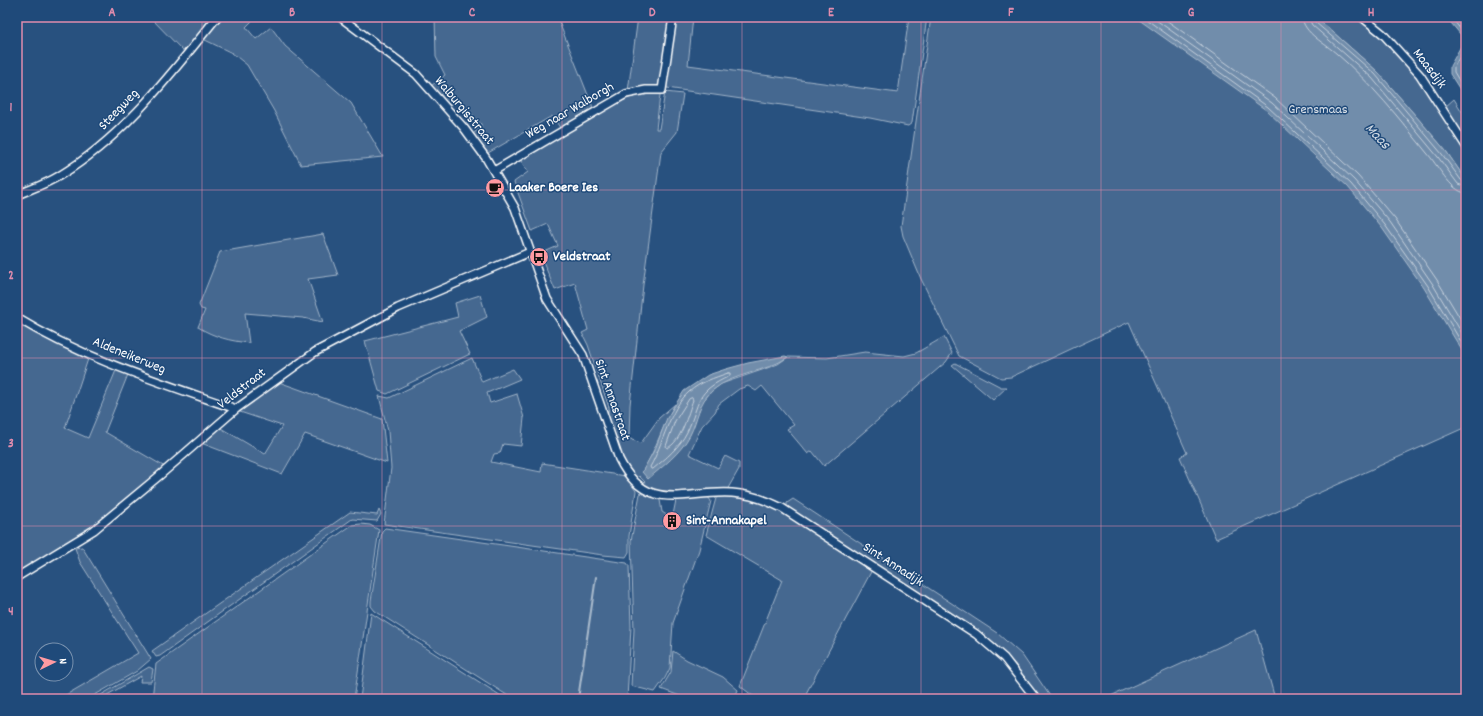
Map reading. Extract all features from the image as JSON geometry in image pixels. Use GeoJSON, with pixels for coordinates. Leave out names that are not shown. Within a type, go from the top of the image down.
{"type":"FeatureCollection","features":[{"type":"Feature","properties":{"kind":"street","name":"Steegweg"},"geometry":{"type":"LineString","coordinates":[[17,195],[58,176],[81,161],[111,137],[153,93],[217,17]]}},
{"type":"Feature","properties":{"kind":"street","name":"Walburgisstraat"},"geometry":{"type":"LineString","coordinates":[[340,17],[416,74],[464,128],[494,171],[515,208],[530,252]]}},
{"type":"Feature","properties":{"kind":"street","name":"Weg naar Walborgh"},"geometry":{"type":"LineString","coordinates":[[494,171],[626,94],[640,90],[662,90],[673,17]]}},
{"type":"Feature","properties":{"kind":"street","name":"Maasdijk"},"geometry":{"type":"LineString","coordinates":[[1362,17],[1383,34],[1420,75],[1466,146]]}},
{"type":"Feature","properties":{"kind":"street","name":"Veldstraat"},"geometry":{"type":"LineString","coordinates":[[17,577],[81,539],[100,525],[160,476],[236,409],[315,352],[398,308],[530,252]]}},
{"type":"Feature","properties":{"kind":"street","name":"Sint Annastraat"},"geometry":{"type":"LineString","coordinates":[[530,252],[550,304],[583,355],[626,474],[640,488],[662,496],[713,494]]}},
{"type":"Feature","properties":{"kind":"street","name":"Aldeneikerweg"},"geometry":{"type":"LineString","coordinates":[[17,318],[39,331],[71,346],[140,375],[236,409]]}},
{"type":"Feature","properties":{"kind":"street","name":"Sint Annadijk"},"geometry":{"type":"LineString","coordinates":[[713,494],[740,494],[763,500],[782,508],[986,642],[1004,658],[1036,699]]}},
{"type":"Feature","properties":{"kind":"green space"},"geometry":{"type":"Polygon","coordinates":[[[150,17],[215,17],[184,52],[150,17]]]}},
{"type":"Feature","properties":{"kind":"green space"},"geometry":{"type":"Polygon","coordinates":[[[221,17],[256,17],[246,27],[256,39],[271,27],[285,46],[351,103],[383,157],[301,165],[274,111],[247,65],[232,53],[203,39],[221,17]]]}},
{"type":"Feature","properties":{"kind":"green space"},"geometry":{"type":"Polygon","coordinates":[[[435,17],[557,17],[594,110],[561,129],[552,116],[488,153],[473,134],[481,127],[481,124],[459,100],[449,106],[431,86],[445,75],[436,57],[435,17]]]}},
{"type":"Feature","properties":{"kind":"green space"},"geometry":{"type":"Polygon","coordinates":[[[638,17],[670,17],[661,85],[658,88],[628,91],[638,17]]]}},
{"type":"Feature","properties":{"kind":"green space"},"geometry":{"type":"Polygon","coordinates":[[[675,17],[693,17],[688,65],[898,93],[909,17],[927,17],[912,123],[908,126],[870,118],[667,88],[666,84],[675,17]]]}},
{"type":"Feature","properties":{"kind":"green space"},"geometry":{"type":"Polygon","coordinates":[[[931,17],[1258,17],[1466,255],[1466,427],[1216,539],[1180,457],[1187,453],[1129,322],[1011,377],[1001,378],[959,356],[921,279],[903,236],[901,226],[931,17]]]}},
{"type":"Feature","properties":{"kind":"green space"},"geometry":{"type":"Polygon","coordinates":[[[1316,17],[1359,17],[1407,63],[1436,104],[1445,107],[1454,99],[1466,118],[1466,180],[1446,151],[1378,72],[1316,17]]]}},
{"type":"Feature","properties":{"kind":"green space"},"geometry":{"type":"Polygon","coordinates":[[[645,91],[659,93],[660,95],[656,129],[659,129],[665,92],[683,94],[677,132],[661,152],[643,285],[630,405],[629,437],[632,440],[641,443],[659,418],[675,404],[642,472],[690,434],[702,402],[721,384],[778,364],[788,357],[827,358],[865,352],[904,356],[916,353],[944,337],[952,353],[946,362],[824,466],[812,451],[808,454],[787,429],[794,425],[762,386],[756,391],[748,386],[739,389],[719,404],[715,412],[702,426],[689,454],[718,468],[725,456],[739,463],[739,469],[727,490],[673,494],[652,490],[643,485],[645,482],[639,476],[636,479],[621,455],[607,415],[609,408],[588,345],[582,333],[588,330],[575,283],[555,290],[540,254],[558,246],[548,224],[532,231],[514,182],[528,172],[519,158],[600,111],[645,91]]]}},
{"type":"Feature","properties":{"kind":"green space"},"geometry":{"type":"Polygon","coordinates":[[[323,234],[338,275],[308,279],[323,322],[303,318],[245,313],[249,343],[222,338],[198,327],[205,310],[201,309],[199,305],[220,252],[323,234]]]}},
{"type":"Feature","properties":{"kind":"green space"},"geometry":{"type":"Polygon","coordinates":[[[480,295],[487,317],[459,331],[470,354],[387,394],[379,391],[365,341],[458,317],[455,303],[480,295]]]}},
{"type":"Feature","properties":{"kind":"green space"},"geometry":{"type":"Polygon","coordinates":[[[17,319],[89,356],[65,428],[88,438],[117,368],[129,372],[105,432],[165,467],[97,523],[17,573],[17,319]]]}},
{"type":"Feature","properties":{"kind":"green space"},"geometry":{"type":"Polygon","coordinates":[[[472,358],[482,382],[513,369],[520,379],[487,393],[490,403],[517,394],[524,418],[521,446],[503,444],[500,453],[494,454],[491,462],[541,472],[542,463],[625,476],[636,491],[629,536],[629,552],[626,557],[384,524],[391,468],[388,431],[379,396],[389,398],[472,358]]]}},
{"type":"Feature","properties":{"kind":"green space"},"geometry":{"type":"Polygon","coordinates":[[[955,363],[1001,387],[1007,387],[993,400],[952,365],[955,363]]]}},
{"type":"Feature","properties":{"kind":"green space"},"geometry":{"type":"Polygon","coordinates":[[[276,381],[382,419],[387,463],[305,434],[282,474],[201,443],[219,427],[265,454],[282,426],[237,411],[276,381]]]}},
{"type":"Feature","properties":{"kind":"green space"},"geometry":{"type":"Polygon","coordinates":[[[642,493],[660,500],[662,512],[668,516],[671,528],[676,525],[673,515],[676,500],[708,497],[711,501],[699,550],[673,623],[670,668],[655,692],[631,686],[634,630],[631,541],[640,494],[642,493]]]}},
{"type":"Feature","properties":{"kind":"green space"},"geometry":{"type":"Polygon","coordinates":[[[718,496],[733,496],[752,499],[778,509],[872,570],[803,699],[757,699],[740,686],[782,580],[706,535],[716,498],[718,496]]]}},
{"type":"Feature","properties":{"kind":"green space"},"geometry":{"type":"Polygon","coordinates":[[[793,499],[997,633],[1022,655],[1052,699],[1040,699],[1013,662],[996,645],[787,507],[787,503],[793,499]]]}},
{"type":"Feature","properties":{"kind":"green space"},"geometry":{"type":"Polygon","coordinates":[[[379,510],[381,514],[377,521],[352,519],[160,656],[156,657],[152,651],[350,512],[377,515],[379,510]]]}},
{"type":"Feature","properties":{"kind":"green space"},"geometry":{"type":"Polygon","coordinates":[[[352,525],[370,525],[379,530],[354,699],[152,699],[156,664],[352,525]]]}},
{"type":"Feature","properties":{"kind":"green space"},"geometry":{"type":"Polygon","coordinates":[[[385,528],[627,563],[629,566],[631,627],[627,699],[513,699],[375,611],[371,606],[371,601],[382,531],[385,528]]]}},
{"type":"Feature","properties":{"kind":"green space"},"geometry":{"type":"Polygon","coordinates":[[[82,547],[151,659],[137,671],[88,699],[59,699],[138,653],[80,562],[75,548],[82,547]]]}},
{"type":"Feature","properties":{"kind":"green space"},"geometry":{"type":"Polygon","coordinates":[[[371,613],[506,699],[360,699],[371,613]]]}},
{"type":"Feature","properties":{"kind":"green space"},"geometry":{"type":"Polygon","coordinates":[[[1256,630],[1275,699],[1104,699],[1256,630]]]}},
{"type":"Feature","properties":{"kind":"green space"},"geometry":{"type":"Polygon","coordinates":[[[673,651],[687,660],[723,677],[738,690],[734,699],[688,699],[661,689],[671,672],[673,651]]]}},
{"type":"Feature","properties":{"kind":"green space"},"geometry":{"type":"Polygon","coordinates":[[[149,667],[153,669],[151,682],[140,682],[141,676],[100,699],[94,699],[149,667]]]}},
{"type":"Feature","properties":{"kind":"water","name":"Grensmaas"},"geometry":{"type":"Polygon","coordinates":[[[1135,17],[1316,17],[1378,72],[1446,151],[1466,180],[1466,357],[1424,288],[1382,228],[1348,187],[1266,110],[1135,17]]]}},
{"type":"Feature","properties":{"kind":"water"},"geometry":{"type":"Polygon","coordinates":[[[1446,17],[1466,17],[1466,99],[1450,74],[1450,66],[1461,46],[1461,35],[1446,17]]]}},
{"type":"Feature","properties":{"kind":"water"},"geometry":{"type":"Polygon","coordinates":[[[785,356],[788,357],[769,367],[739,376],[721,384],[713,390],[704,400],[693,429],[681,448],[648,479],[642,472],[656,447],[667,418],[684,391],[708,375],[748,363],[785,356]]]}},
{"type":"Feature","properties":{"kind":"waterway"},"geometry":{"type":"LineString","coordinates":[[578,699],[596,577]]}},
{"type":"Feature","properties":{"kind":"place","name":"Laaker Boere Ies"},"geometry":{"type":"Point","coordinates":[495,188]}},
{"type":"Feature","properties":{"kind":"place","name":"Veldstraat"},"geometry":{"type":"Point","coordinates":[539,257]}},
{"type":"Feature","properties":{"kind":"place","name":"Sint-Annakapel"},"geometry":{"type":"Point","coordinates":[672,521]}},
{"type":"Feature","properties":{"kind":"water label","name":"Maas"},"geometry":{"type":"Point","coordinates":[1377,137]}}]}
